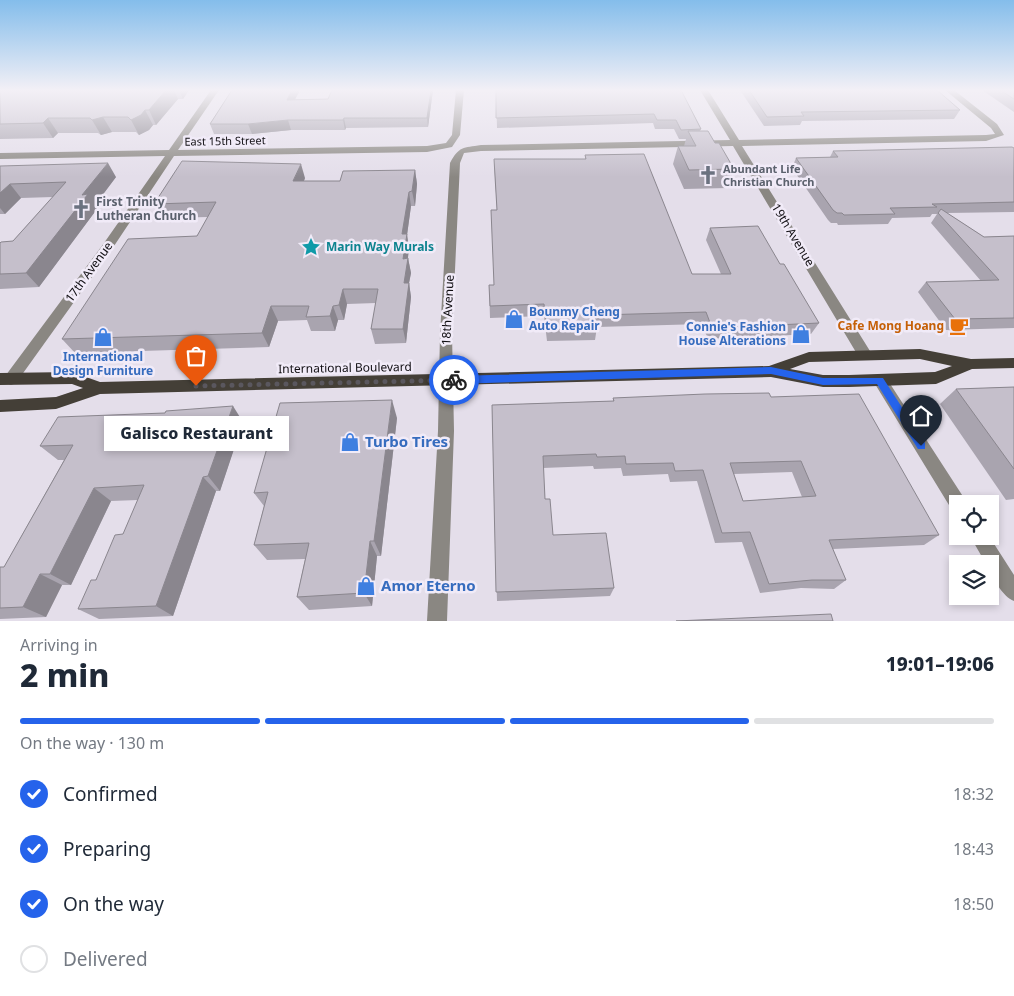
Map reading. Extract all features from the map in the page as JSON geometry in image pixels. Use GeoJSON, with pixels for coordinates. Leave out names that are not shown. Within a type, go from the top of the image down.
{"type":"FeatureCollection","features":[{"type":"Feature","properties":{"kind":"main road","name":"International Boulevard"},"geometry":{"type":"LineString","coordinates":[[771,371],[809,357],[865,355],[920,354],[971,364],[1014,363]]}},
{"type":"Feature","properties":{"kind":"main road","name":"International Boulevard"},"geometry":{"type":"LineString","coordinates":[[0,406],[56,403],[100,388],[771,371],[823,381],[880,380],[936,378],[971,364]]}},
{"type":"Feature","properties":{"kind":"main road","name":"International Boulevard"},"geometry":{"type":"LineString","coordinates":[[6,379],[72,378],[100,388]]}},
{"type":"Feature","properties":{"kind":"street","name":"17th Avenue"},"geometry":{"type":"LineString","coordinates":[[6,379],[108,246],[195,119]]}},
{"type":"Feature","properties":{"kind":"street","name":"East 15th Street"},"geometry":{"type":"LineString","coordinates":[[0,156],[427,149],[449,145],[456,135],[457,119]]}},
{"type":"Feature","properties":{"kind":"street","name":"19th Avenue"},"geometry":{"type":"LineString","coordinates":[[723,119],[865,355]]}},
{"type":"Feature","properties":{"kind":"street"},"geometry":{"type":"LineString","coordinates":[[738,143],[986,138],[1000,135],[994,126],[985,119]]}},
{"type":"Feature","properties":{"kind":"street","name":"18th Avenue"},"geometry":{"type":"LineString","coordinates":[[437,621],[446,431],[446,334],[455,163],[461,151],[481,148],[738,143]]}},
{"type":"Feature","properties":{"kind":"street"},"geometry":{"type":"LineString","coordinates":[[880,380],[952,495]]}},
{"type":"Feature","properties":{"kind":"street"},"geometry":{"type":"LineString","coordinates":[[985,545],[1014,592]]}},
{"type":"Feature","properties":{"kind":"building"},"geometry":{"type":"Polygon","coordinates":[[[0,119],[47,119],[43,123],[0,124],[0,119]]]}},
{"type":"Feature","properties":{"kind":"building"},"geometry":{"type":"Polygon","coordinates":[[[213,119],[344,119],[288,120],[248,124],[210,124],[213,119]]]}},
{"type":"Feature","properties":{"kind":"building"},"geometry":{"type":"Polygon","coordinates":[[[696,119],[701,129],[681,130],[676,120],[657,120],[696,119]]]}},
{"type":"Feature","properties":{"kind":"building"},"geometry":{"type":"Polygon","coordinates":[[[688,131],[708,131],[715,143],[719,143],[734,169],[689,170],[678,146],[696,146],[688,131]]]}},
{"type":"Feature","properties":{"kind":"building"},"geometry":{"type":"Polygon","coordinates":[[[1014,148],[1014,202],[932,204],[937,207],[890,208],[895,214],[844,215],[837,213],[796,158],[838,157],[833,151],[1014,148]]]}},
{"type":"Feature","properties":{"kind":"building"},"geometry":{"type":"Polygon","coordinates":[[[644,154],[692,274],[731,274],[710,228],[758,226],[780,264],[784,264],[819,323],[712,328],[706,312],[598,315],[598,318],[595,318],[597,328],[547,330],[544,304],[490,306],[489,285],[494,285],[491,210],[497,210],[494,159],[586,159],[585,155],[644,154]]]}},
{"type":"Feature","properties":{"kind":"building"},"geometry":{"type":"Polygon","coordinates":[[[182,161],[301,164],[293,181],[340,181],[343,171],[415,170],[412,191],[409,192],[402,234],[407,234],[403,259],[408,258],[404,283],[409,283],[403,329],[371,329],[378,289],[343,289],[339,305],[333,306],[330,316],[306,317],[309,306],[271,306],[262,333],[62,339],[128,239],[197,236],[216,202],[154,204],[182,161]]]}},
{"type":"Feature","properties":{"kind":"building"},"geometry":{"type":"Polygon","coordinates":[[[108,163],[82,195],[88,194],[26,273],[0,274],[0,243],[13,241],[66,182],[10,184],[0,193],[0,166],[108,163]]]}},
{"type":"Feature","properties":{"kind":"building"},"geometry":{"type":"Polygon","coordinates":[[[941,209],[984,237],[1014,236],[1014,318],[955,319],[926,282],[999,280],[938,213],[941,209]]]}},
{"type":"Feature","properties":{"kind":"building"},"geometry":{"type":"Polygon","coordinates":[[[1014,387],[1014,469],[956,389],[1014,387]]]}},
{"type":"Feature","properties":{"kind":"building"},"geometry":{"type":"Polygon","coordinates":[[[769,393],[771,397],[859,394],[939,535],[829,540],[846,580],[812,580],[769,584],[750,532],[722,533],[703,470],[675,471],[673,463],[626,464],[625,456],[597,457],[596,454],[543,456],[545,499],[550,499],[553,535],[606,533],[614,588],[496,592],[492,405],[614,401],[613,398],[769,393]],[[801,461],[730,463],[743,501],[816,496],[801,461]]]}},
{"type":"Feature","properties":{"kind":"building"},"geometry":{"type":"Polygon","coordinates":[[[392,400],[374,541],[370,541],[364,593],[297,597],[309,543],[254,545],[268,492],[254,493],[280,403],[392,400]]]}},
{"type":"Feature","properties":{"kind":"building"},"geometry":{"type":"Polygon","coordinates":[[[233,406],[208,476],[203,477],[156,606],[78,609],[91,580],[96,580],[115,535],[123,534],[144,485],[94,488],[50,574],[40,574],[23,607],[0,608],[0,567],[4,567],[73,445],[40,446],[58,417],[165,413],[166,411],[233,406]]]}},
{"type":"Feature","properties":{"kind":"building"},"geometry":{"type":"Polygon","coordinates":[[[831,614],[833,621],[676,621],[831,614]]]}},
{"type":"Feature","properties":{"kind":"way so far"},"geometry":{"type":"LineString","coordinates":[[196,386],[454,380]]}},
{"type":"Feature","properties":{"kind":"place","name":"Abundant Life Christian Church"},"geometry":{"type":"Point","coordinates":[708,175]}},
{"type":"Feature","properties":{"kind":"place","name":"First Trinity Lutheran Church"},"geometry":{"type":"Point","coordinates":[81,209]}},
{"type":"Feature","properties":{"kind":"place","name":"Marin Way Murals"},"geometry":{"type":"Point","coordinates":[311,247]}},
{"type":"Feature","properties":{"kind":"place","name":"Bounmy Cheng Auto Repair"},"geometry":{"type":"Point","coordinates":[514,319]}},
{"type":"Feature","properties":{"kind":"place","name":"Cafe Mong Hoang"},"geometry":{"type":"Point","coordinates":[959,326]}},
{"type":"Feature","properties":{"kind":"place","name":"Connie's Fashion House Alterations"},"geometry":{"type":"Point","coordinates":[801,334]}},
{"type":"Feature","properties":{"kind":"place","name":"International Design Furniture"},"geometry":{"type":"Point","coordinates":[103,337]}},
{"type":"Feature","properties":{"kind":"place","name":"Galisco Restaurant"},"geometry":{"type":"Point","coordinates":[196,386]}},
{"type":"Feature","properties":{"kind":"place","name":"Turbo Tires"},"geometry":{"type":"Point","coordinates":[350,442]}},
{"type":"Feature","properties":{"kind":"place","name":"Amor Eterno"},"geometry":{"type":"Point","coordinates":[366,586]}},
{"type":"Feature","properties":{"kind":"route"},"geometry":{"type":"LineString","coordinates":[[454,380],[771,371],[823,381],[880,380],[921,446]]}}]}
